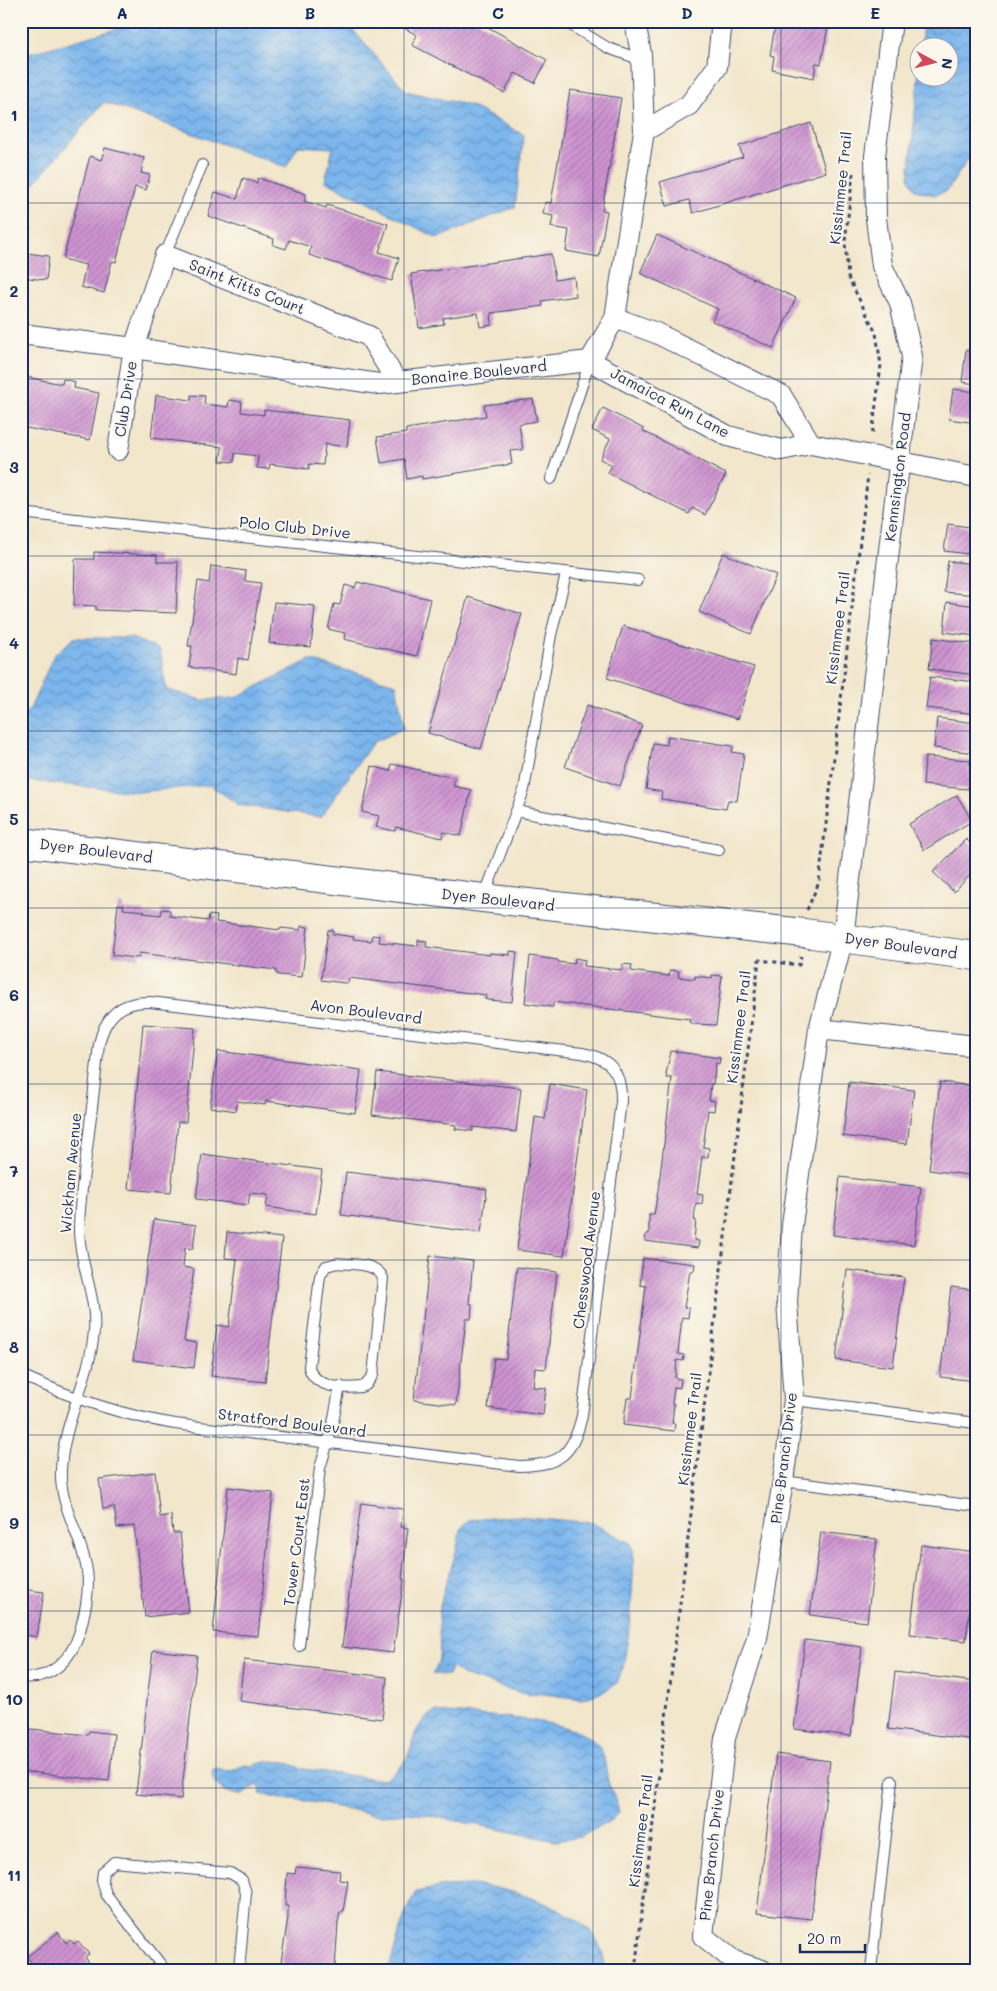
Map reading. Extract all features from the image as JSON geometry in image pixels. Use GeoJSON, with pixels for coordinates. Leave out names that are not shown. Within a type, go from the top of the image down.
{"type":"FeatureCollection","features":[{"type":"Feature","properties":{"kind":"main road","name":"Dyer Boulevard"},"geometry":{"type":"LineString","coordinates":[[21,842],[483,898],[804,933],[976,956]]}},
{"type":"Feature","properties":{"kind":"street"},"geometry":{"type":"LineString","coordinates":[[590,360],[615,318],[644,131],[642,60],[640,37],[635,21]]}},
{"type":"Feature","properties":{"kind":"street"},"geometry":{"type":"LineString","coordinates":[[644,131],[689,105],[717,67],[722,21]]}},
{"type":"Feature","properties":{"kind":"street","name":"Kennsington Road"},"geometry":{"type":"LineString","coordinates":[[843,938],[912,356],[900,303],[882,266],[876,218],[875,156],[892,21]]}},
{"type":"Feature","properties":{"kind":"street"},"geometry":{"type":"LineString","coordinates":[[134,348],[165,255]]}},
{"type":"Feature","properties":{"kind":"street","name":"Saint Kitts Court"},"geometry":{"type":"LineString","coordinates":[[165,255],[369,336],[397,382]]}},
{"type":"Feature","properties":{"kind":"street"},"geometry":{"type":"LineString","coordinates":[[615,318],[656,333],[781,395],[811,444]]}},
{"type":"Feature","properties":{"kind":"street","name":"Bonaire Boulevard"},"geometry":{"type":"LineString","coordinates":[[21,334],[134,348],[379,384],[590,360]]}},
{"type":"Feature","properties":{"kind":"street","name":"Club Drive"},"geometry":{"type":"LineString","coordinates":[[118,450],[134,348]]}},
{"type":"Feature","properties":{"kind":"street","name":"Jamaica Run Lane"},"geometry":{"type":"LineString","coordinates":[[590,360],[728,436],[781,450],[811,444],[870,457],[901,460],[976,477]]}},
{"type":"Feature","properties":{"kind":"street","name":"Pine Branch Drive"},"geometry":{"type":"LineString","coordinates":[[762,1970],[734,1961],[703,1936],[725,1738],[757,1638],[783,1481],[794,1400],[786,1302],[792,1225],[819,1029],[843,938]]}},
{"type":"Feature","properties":{"kind":"street"},"geometry":{"type":"LineString","coordinates":[[819,1029],[976,1046]]}},
{"type":"Feature","properties":{"kind":"lane"},"geometry":{"type":"LineString","coordinates":[[564,21],[608,48],[642,60]]}},
{"type":"Feature","properties":{"kind":"lane"},"geometry":{"type":"LineString","coordinates":[[165,255],[202,165]]}},
{"type":"Feature","properties":{"kind":"lane"},"geometry":{"type":"LineString","coordinates":[[551,480],[590,360]]}},
{"type":"Feature","properties":{"kind":"lane","name":"Polo Club Drive"},"geometry":{"type":"LineString","coordinates":[[21,513],[566,574],[638,580]]}},
{"type":"Feature","properties":{"kind":"lane"},"geometry":{"type":"LineString","coordinates":[[483,898],[524,790],[551,635],[566,574]]}},
{"type":"Feature","properties":{"kind":"lane"},"geometry":{"type":"LineString","coordinates":[[516,811],[719,850]]}},
{"type":"Feature","properties":{"kind":"lane","name":"Avon Boulevard"},"geometry":{"type":"LineString","coordinates":[[115,1011],[126,1005],[150,1002],[582,1053],[593,1055],[613,1066]]}},
{"type":"Feature","properties":{"kind":"lane","name":"Wickham Avenue"},"geometry":{"type":"LineString","coordinates":[[21,1677],[41,1676],[60,1666],[76,1644],[86,1606],[88,1570],[67,1512],[62,1492],[61,1471],[64,1436],[78,1400],[90,1359],[95,1324],[94,1305],[80,1249],[79,1214],[102,1032],[115,1011]]}},
{"type":"Feature","properties":{"kind":"lane","name":"Chesswood Avenue"},"geometry":{"type":"LineString","coordinates":[[564,1455],[578,1431],[582,1416],[621,1101],[622,1088],[619,1075],[613,1066]]}},
{"type":"Feature","properties":{"kind":"lane"},"geometry":{"type":"LineString","coordinates":[[332,1264],[371,1267],[381,1273],[384,1285],[372,1375],[366,1385],[361,1387],[340,1386],[318,1382],[309,1367],[320,1276],[326,1266],[332,1264]]}},
{"type":"Feature","properties":{"kind":"lane","name":"Stratford Boulevard"},"geometry":{"type":"LineString","coordinates":[[21,1375],[78,1400],[133,1416],[175,1424],[518,1466],[549,1462],[564,1455]]}},
{"type":"Feature","properties":{"kind":"lane","name":"Tower Court East"},"geometry":{"type":"LineString","coordinates":[[299,1646],[320,1468],[340,1386]]}},
{"type":"Feature","properties":{"kind":"lane"},"geometry":{"type":"LineString","coordinates":[[794,1400],[976,1423]]}},
{"type":"Feature","properties":{"kind":"lane"},"geometry":{"type":"LineString","coordinates":[[783,1481],[976,1506]]}},
{"type":"Feature","properties":{"kind":"lane"},"geometry":{"type":"LineString","coordinates":[[871,1970],[892,1781]]}},
{"type":"Feature","properties":{"kind":"lane"},"geometry":{"type":"LineString","coordinates":[[165,1970],[106,1894],[102,1880],[103,1872],[114,1862],[230,1874],[242,1880],[246,1893],[239,1970]]}},
{"type":"Feature","properties":{"kind":"path","name":"Kissimmee Trail"},"geometry":{"type":"LineString","coordinates":[[636,1970],[759,960],[799,965],[808,905],[819,882],[881,365],[876,333],[848,277],[845,242],[854,165]]}},
{"type":"Feature","properties":{"kind":"water"},"geometry":{"type":"Polygon","coordinates":[[[145,21],[345,21],[406,91],[471,106],[524,135],[515,207],[437,238],[325,181],[333,148],[298,146],[286,167],[104,102],[27,192],[21,190],[21,56],[145,21]]]}},
{"type":"Feature","properties":{"kind":"water"},"geometry":{"type":"Polygon","coordinates":[[[923,21],[976,21],[976,147],[947,191],[934,195],[915,190],[909,178],[917,88],[960,88],[960,38],[922,38],[923,21]]]}},
{"type":"Feature","properties":{"kind":"water"},"geometry":{"type":"Polygon","coordinates":[[[74,638],[132,638],[160,650],[166,689],[201,700],[235,698],[309,660],[396,684],[404,728],[373,742],[321,817],[239,805],[210,785],[138,792],[29,781],[21,778],[21,719],[31,707],[54,655],[74,638]]]}},
{"type":"Feature","properties":{"kind":"water"},"geometry":{"type":"Polygon","coordinates":[[[517,1516],[592,1523],[630,1543],[634,1561],[630,1625],[623,1668],[617,1683],[603,1692],[582,1699],[537,1693],[528,1695],[462,1675],[452,1667],[448,1675],[432,1674],[436,1668],[439,1654],[439,1614],[443,1592],[459,1540],[460,1529],[469,1520],[517,1516]]]}},
{"type":"Feature","properties":{"kind":"water"},"geometry":{"type":"Polygon","coordinates":[[[435,1712],[495,1716],[542,1722],[581,1733],[595,1742],[601,1750],[608,1781],[619,1813],[612,1820],[580,1837],[556,1841],[428,1815],[408,1813],[379,1815],[296,1799],[281,1799],[260,1794],[261,1789],[256,1785],[243,1795],[237,1795],[217,1785],[212,1775],[213,1769],[230,1771],[245,1765],[250,1766],[269,1761],[286,1762],[303,1769],[384,1780],[402,1765],[421,1724],[435,1712]]]}},
{"type":"Feature","properties":{"kind":"water"},"geometry":{"type":"Polygon","coordinates":[[[471,1885],[501,1889],[519,1894],[554,1907],[569,1915],[583,1924],[596,1938],[602,1951],[605,1970],[388,1970],[403,1920],[416,1892],[445,1886],[471,1885]]]}},
{"type":"Feature","properties":{"kind":"building"},"geometry":{"type":"Polygon","coordinates":[[[408,21],[477,21],[547,60],[535,83],[515,73],[504,93],[412,45],[417,35],[404,28],[408,21]]]}},
{"type":"Feature","properties":{"kind":"building"},"geometry":{"type":"Polygon","coordinates":[[[776,21],[829,21],[821,64],[816,63],[814,78],[772,70],[774,56],[770,55],[776,21]]]}},
{"type":"Feature","properties":{"kind":"building"},"geometry":{"type":"Polygon","coordinates":[[[570,90],[621,98],[602,210],[607,211],[599,257],[566,251],[569,230],[551,227],[553,216],[543,214],[545,202],[551,203],[570,90]]]}},
{"type":"Feature","properties":{"kind":"building"},"geometry":{"type":"Polygon","coordinates":[[[811,123],[826,172],[693,213],[689,200],[667,206],[660,182],[743,157],[739,146],[811,123]]]}},
{"type":"Feature","properties":{"kind":"building"},"geometry":{"type":"Polygon","coordinates":[[[105,148],[144,158],[141,173],[150,175],[146,190],[135,187],[116,262],[112,261],[104,293],[81,287],[86,265],[63,259],[90,156],[101,160],[105,148]]]}},
{"type":"Feature","properties":{"kind":"building"},"geometry":{"type":"Polygon","coordinates":[[[243,178],[257,183],[258,178],[306,194],[304,201],[326,208],[327,205],[388,224],[379,252],[399,258],[392,281],[309,255],[311,247],[289,240],[286,249],[273,245],[274,239],[208,216],[215,192],[237,199],[243,178]]]}},
{"type":"Feature","properties":{"kind":"building"},"geometry":{"type":"Polygon","coordinates":[[[21,226],[30,227],[27,253],[49,256],[46,280],[21,277],[21,226]]]}},
{"type":"Feature","properties":{"kind":"building"},"geometry":{"type":"Polygon","coordinates":[[[657,235],[796,298],[773,348],[712,321],[718,309],[640,273],[657,235]]]}},
{"type":"Feature","properties":{"kind":"building"},"geometry":{"type":"Polygon","coordinates":[[[551,254],[555,280],[574,277],[576,296],[542,301],[543,306],[491,313],[492,325],[480,327],[478,313],[443,318],[444,324],[419,328],[411,274],[551,254]]]}},
{"type":"Feature","properties":{"kind":"building"},"geometry":{"type":"Polygon","coordinates":[[[966,350],[976,351],[976,384],[962,382],[966,350]]]}},
{"type":"Feature","properties":{"kind":"building"},"geometry":{"type":"Polygon","coordinates":[[[21,376],[62,384],[63,379],[75,382],[74,388],[99,393],[90,440],[21,427],[21,376]]]}},
{"type":"Feature","properties":{"kind":"building"},"geometry":{"type":"Polygon","coordinates":[[[953,389],[976,392],[976,423],[949,419],[953,389]]]}},
{"type":"Feature","properties":{"kind":"building"},"geometry":{"type":"Polygon","coordinates":[[[156,395],[191,400],[191,395],[205,396],[204,404],[228,407],[229,400],[242,402],[241,412],[264,415],[264,410],[350,420],[347,447],[325,444],[323,465],[309,464],[309,469],[270,464],[269,469],[257,468],[258,456],[235,453],[234,462],[220,461],[222,447],[151,438],[156,395]]]}},
{"type":"Feature","properties":{"kind":"building"},"geometry":{"type":"Polygon","coordinates":[[[533,399],[537,421],[519,424],[523,450],[510,451],[512,464],[422,479],[422,476],[407,479],[404,459],[381,463],[377,437],[406,433],[406,429],[486,416],[484,405],[533,399]]]}},
{"type":"Feature","properties":{"kind":"building"},"geometry":{"type":"Polygon","coordinates":[[[603,408],[726,474],[705,515],[692,508],[689,514],[608,473],[612,465],[600,459],[610,439],[592,430],[603,408]]]}},
{"type":"Feature","properties":{"kind":"building"},"geometry":{"type":"Polygon","coordinates":[[[948,524],[976,528],[976,555],[944,551],[948,524]]]}},
{"type":"Feature","properties":{"kind":"building"},"geometry":{"type":"Polygon","coordinates":[[[94,552],[157,555],[157,562],[178,562],[176,613],[96,610],[96,606],[74,605],[75,559],[94,559],[94,552]]]}},
{"type":"Feature","properties":{"kind":"building"},"geometry":{"type":"Polygon","coordinates":[[[723,553],[776,575],[751,634],[699,612],[723,553]]]}},
{"type":"Feature","properties":{"kind":"building"},"geometry":{"type":"Polygon","coordinates":[[[948,561],[976,564],[976,595],[944,592],[948,561]]]}},
{"type":"Feature","properties":{"kind":"building"},"geometry":{"type":"Polygon","coordinates":[[[211,566],[246,571],[245,581],[261,583],[248,660],[238,658],[236,674],[189,667],[192,646],[188,646],[198,581],[209,583],[211,566]]]}},
{"type":"Feature","properties":{"kind":"building"},"geometry":{"type":"Polygon","coordinates":[[[357,582],[430,599],[417,656],[344,639],[345,633],[328,629],[334,604],[340,605],[345,585],[355,588],[357,582]]]}},
{"type":"Feature","properties":{"kind":"building"},"geometry":{"type":"Polygon","coordinates":[[[468,597],[522,614],[481,749],[428,733],[468,597]]]}},
{"type":"Feature","properties":{"kind":"building"},"geometry":{"type":"Polygon","coordinates":[[[274,602],[315,606],[311,647],[269,643],[274,602]]]}},
{"type":"Feature","properties":{"kind":"building"},"geometry":{"type":"Polygon","coordinates":[[[947,602],[976,606],[976,636],[944,632],[947,602]]]}},
{"type":"Feature","properties":{"kind":"building"},"geometry":{"type":"Polygon","coordinates":[[[623,626],[754,667],[738,719],[607,678],[623,626]]]}},
{"type":"Feature","properties":{"kind":"building"},"geometry":{"type":"Polygon","coordinates":[[[933,638],[976,644],[976,675],[929,669],[933,638]]]}},
{"type":"Feature","properties":{"kind":"building"},"geometry":{"type":"Polygon","coordinates":[[[930,677],[976,682],[976,714],[926,708],[930,677]]]}},
{"type":"Feature","properties":{"kind":"building"},"geometry":{"type":"Polygon","coordinates":[[[587,705],[642,725],[620,786],[565,767],[587,705]]]}},
{"type":"Feature","properties":{"kind":"building"},"geometry":{"type":"Polygon","coordinates":[[[937,718],[976,723],[975,753],[934,748],[937,718]]]}},
{"type":"Feature","properties":{"kind":"building"},"geometry":{"type":"Polygon","coordinates":[[[668,736],[733,746],[732,752],[744,754],[737,801],[728,800],[726,809],[661,799],[662,792],[646,789],[653,743],[667,745],[668,736]]]}},
{"type":"Feature","properties":{"kind":"building"},"geometry":{"type":"Polygon","coordinates":[[[925,757],[970,760],[968,789],[923,785],[925,757]]]}},
{"type":"Feature","properties":{"kind":"building"},"geometry":{"type":"Polygon","coordinates":[[[392,764],[455,778],[453,786],[471,790],[461,836],[443,832],[442,838],[396,827],[395,831],[376,827],[379,816],[362,812],[372,766],[390,771],[392,764]]]}},
{"type":"Feature","properties":{"kind":"building"},"geometry":{"type":"Polygon","coordinates":[[[957,795],[972,821],[924,850],[909,824],[957,795]]]}},
{"type":"Feature","properties":{"kind":"building"},"geometry":{"type":"Polygon","coordinates":[[[966,839],[976,849],[976,869],[954,892],[933,872],[966,839]]]}},
{"type":"Feature","properties":{"kind":"building"},"geometry":{"type":"Polygon","coordinates":[[[118,904],[124,905],[123,909],[144,911],[144,913],[161,915],[162,909],[170,910],[170,916],[208,921],[209,915],[217,916],[216,922],[280,930],[281,928],[300,930],[301,926],[308,927],[302,977],[279,975],[276,973],[276,970],[139,953],[139,957],[135,958],[112,955],[118,904]]]}},
{"type":"Feature","properties":{"kind":"building"},"geometry":{"type":"Polygon","coordinates":[[[328,930],[333,930],[333,934],[354,937],[353,939],[371,941],[372,935],[380,936],[379,942],[418,946],[418,940],[427,941],[426,947],[490,955],[490,953],[510,955],[510,951],[517,952],[512,1002],[488,1000],[485,999],[486,995],[349,978],[348,983],[321,980],[328,930]]]}},
{"type":"Feature","properties":{"kind":"building"},"geometry":{"type":"Polygon","coordinates":[[[530,956],[574,964],[575,958],[585,960],[584,966],[622,970],[623,964],[632,965],[631,971],[669,976],[670,970],[679,971],[678,977],[695,979],[695,976],[712,978],[712,975],[722,976],[716,1025],[693,1024],[689,1022],[690,1019],[553,1002],[553,1007],[525,1003],[530,956]]]}},
{"type":"Feature","properties":{"kind":"building"},"geometry":{"type":"Polygon","coordinates":[[[143,1024],[195,1028],[186,1122],[178,1122],[171,1193],[128,1189],[143,1024]]]}},
{"type":"Feature","properties":{"kind":"building"},"geometry":{"type":"Polygon","coordinates":[[[218,1051],[361,1070],[355,1113],[266,1101],[265,1105],[237,1101],[236,1111],[210,1107],[218,1051]]]}},
{"type":"Feature","properties":{"kind":"building"},"geometry":{"type":"Polygon","coordinates":[[[671,1051],[720,1058],[719,1064],[716,1063],[709,1100],[715,1101],[714,1111],[708,1110],[703,1147],[709,1148],[708,1157],[702,1157],[697,1194],[703,1195],[702,1204],[696,1203],[694,1220],[696,1220],[694,1240],[699,1241],[698,1248],[645,1241],[646,1234],[649,1234],[649,1215],[654,1215],[659,1184],[672,1078],[667,1078],[666,1074],[671,1051]]]}},
{"type":"Feature","properties":{"kind":"building"},"geometry":{"type":"Polygon","coordinates":[[[377,1072],[521,1088],[516,1132],[473,1127],[473,1131],[455,1129],[456,1125],[372,1115],[377,1072]]]}},
{"type":"Feature","properties":{"kind":"building"},"geometry":{"type":"Polygon","coordinates":[[[849,1082],[914,1090],[907,1144],[843,1136],[849,1082]]]}},
{"type":"Feature","properties":{"kind":"building"},"geometry":{"type":"Polygon","coordinates":[[[940,1082],[976,1086],[976,1176],[929,1170],[940,1082]]]}},
{"type":"Feature","properties":{"kind":"building"},"geometry":{"type":"Polygon","coordinates":[[[550,1084],[587,1090],[564,1256],[517,1250],[535,1117],[545,1119],[550,1084]]]}},
{"type":"Feature","properties":{"kind":"building"},"geometry":{"type":"Polygon","coordinates":[[[202,1154],[322,1170],[316,1214],[266,1207],[268,1195],[250,1193],[248,1205],[196,1199],[202,1154]]]}},
{"type":"Feature","properties":{"kind":"building"},"geometry":{"type":"Polygon","coordinates":[[[346,1172],[487,1189],[481,1233],[341,1215],[346,1172]]]}},
{"type":"Feature","properties":{"kind":"building"},"geometry":{"type":"Polygon","coordinates":[[[840,1177],[921,1187],[914,1245],[833,1235],[840,1177]]]}},
{"type":"Feature","properties":{"kind":"building"},"geometry":{"type":"Polygon","coordinates":[[[154,1219],[196,1225],[193,1249],[185,1248],[183,1267],[194,1269],[184,1341],[197,1343],[194,1368],[133,1360],[154,1219]]]}},
{"type":"Feature","properties":{"kind":"building"},"geometry":{"type":"Polygon","coordinates":[[[227,1232],[282,1238],[265,1382],[211,1376],[217,1325],[229,1327],[237,1259],[225,1258],[227,1232]]]}},
{"type":"Feature","properties":{"kind":"building"},"geometry":{"type":"Polygon","coordinates":[[[430,1256],[473,1261],[469,1303],[472,1304],[471,1319],[466,1319],[456,1405],[414,1400],[430,1256]]]}},
{"type":"Feature","properties":{"kind":"building"},"geometry":{"type":"Polygon","coordinates":[[[643,1258],[695,1264],[694,1271],[690,1271],[684,1307],[689,1308],[688,1318],[682,1317],[678,1354],[684,1355],[683,1361],[677,1360],[675,1378],[681,1379],[680,1388],[674,1387],[672,1423],[675,1424],[674,1431],[623,1425],[627,1398],[632,1398],[646,1286],[640,1285],[643,1258]]]}},
{"type":"Feature","properties":{"kind":"building"},"geometry":{"type":"Polygon","coordinates":[[[517,1267],[557,1272],[546,1369],[535,1368],[533,1387],[546,1388],[543,1415],[488,1408],[494,1358],[506,1359],[517,1267]]]}},
{"type":"Feature","properties":{"kind":"building"},"geometry":{"type":"Polygon","coordinates":[[[847,1270],[904,1277],[893,1367],[836,1360],[847,1270]]]}},
{"type":"Feature","properties":{"kind":"building"},"geometry":{"type":"Polygon","coordinates":[[[951,1287],[976,1290],[976,1381],[940,1377],[951,1287]]]}},
{"type":"Feature","properties":{"kind":"building"},"geometry":{"type":"Polygon","coordinates":[[[155,1472],[160,1517],[171,1515],[173,1533],[180,1533],[189,1612],[145,1617],[134,1526],[117,1528],[114,1507],[103,1509],[99,1479],[155,1472]]]}},
{"type":"Feature","properties":{"kind":"building"},"geometry":{"type":"Polygon","coordinates":[[[228,1487],[273,1493],[258,1636],[213,1632],[228,1487]]]}},
{"type":"Feature","properties":{"kind":"building"},"geometry":{"type":"Polygon","coordinates":[[[361,1503],[403,1509],[401,1527],[408,1528],[402,1579],[404,1579],[393,1653],[342,1647],[361,1503]]]}},
{"type":"Feature","properties":{"kind":"building"},"geometry":{"type":"Polygon","coordinates":[[[821,1532],[877,1539],[867,1622],[810,1615],[821,1532]]]}},
{"type":"Feature","properties":{"kind":"building"},"geometry":{"type":"Polygon","coordinates":[[[921,1545],[976,1552],[966,1641],[910,1634],[921,1545]]]}},
{"type":"Feature","properties":{"kind":"building"},"geometry":{"type":"Polygon","coordinates":[[[21,1589],[44,1592],[37,1637],[21,1634],[21,1589]]]}},
{"type":"Feature","properties":{"kind":"building"},"geometry":{"type":"Polygon","coordinates":[[[805,1640],[862,1647],[851,1736],[794,1729],[805,1640]]]}},
{"type":"Feature","properties":{"kind":"building"},"geometry":{"type":"Polygon","coordinates":[[[153,1650],[197,1655],[181,1799],[136,1794],[153,1650]]]}},
{"type":"Feature","properties":{"kind":"building"},"geometry":{"type":"Polygon","coordinates":[[[244,1660],[387,1677],[382,1719],[239,1701],[244,1660]]]}},
{"type":"Feature","properties":{"kind":"building"},"geometry":{"type":"Polygon","coordinates":[[[895,1672],[976,1682],[975,1740],[888,1729],[895,1672]]]}},
{"type":"Feature","properties":{"kind":"building"},"geometry":{"type":"Polygon","coordinates":[[[21,1728],[88,1735],[89,1731],[114,1734],[109,1781],[21,1771],[21,1728]]]}},
{"type":"Feature","properties":{"kind":"building"},"geometry":{"type":"Polygon","coordinates":[[[776,1754],[830,1761],[811,1919],[757,1913],[776,1754]]]}},
{"type":"Feature","properties":{"kind":"building"},"geometry":{"type":"Polygon","coordinates":[[[296,1867],[340,1871],[339,1880],[348,1881],[343,1912],[340,1912],[338,1923],[335,1968],[332,1970],[283,1970],[284,1963],[281,1962],[288,1918],[288,1906],[285,1906],[287,1873],[295,1874],[296,1867]]]}},
{"type":"Feature","properties":{"kind":"building"},"geometry":{"type":"Polygon","coordinates":[[[58,1932],[66,1943],[70,1940],[74,1944],[78,1941],[89,1954],[85,1957],[94,1970],[32,1970],[35,1967],[27,1957],[58,1932]]]}}]}
